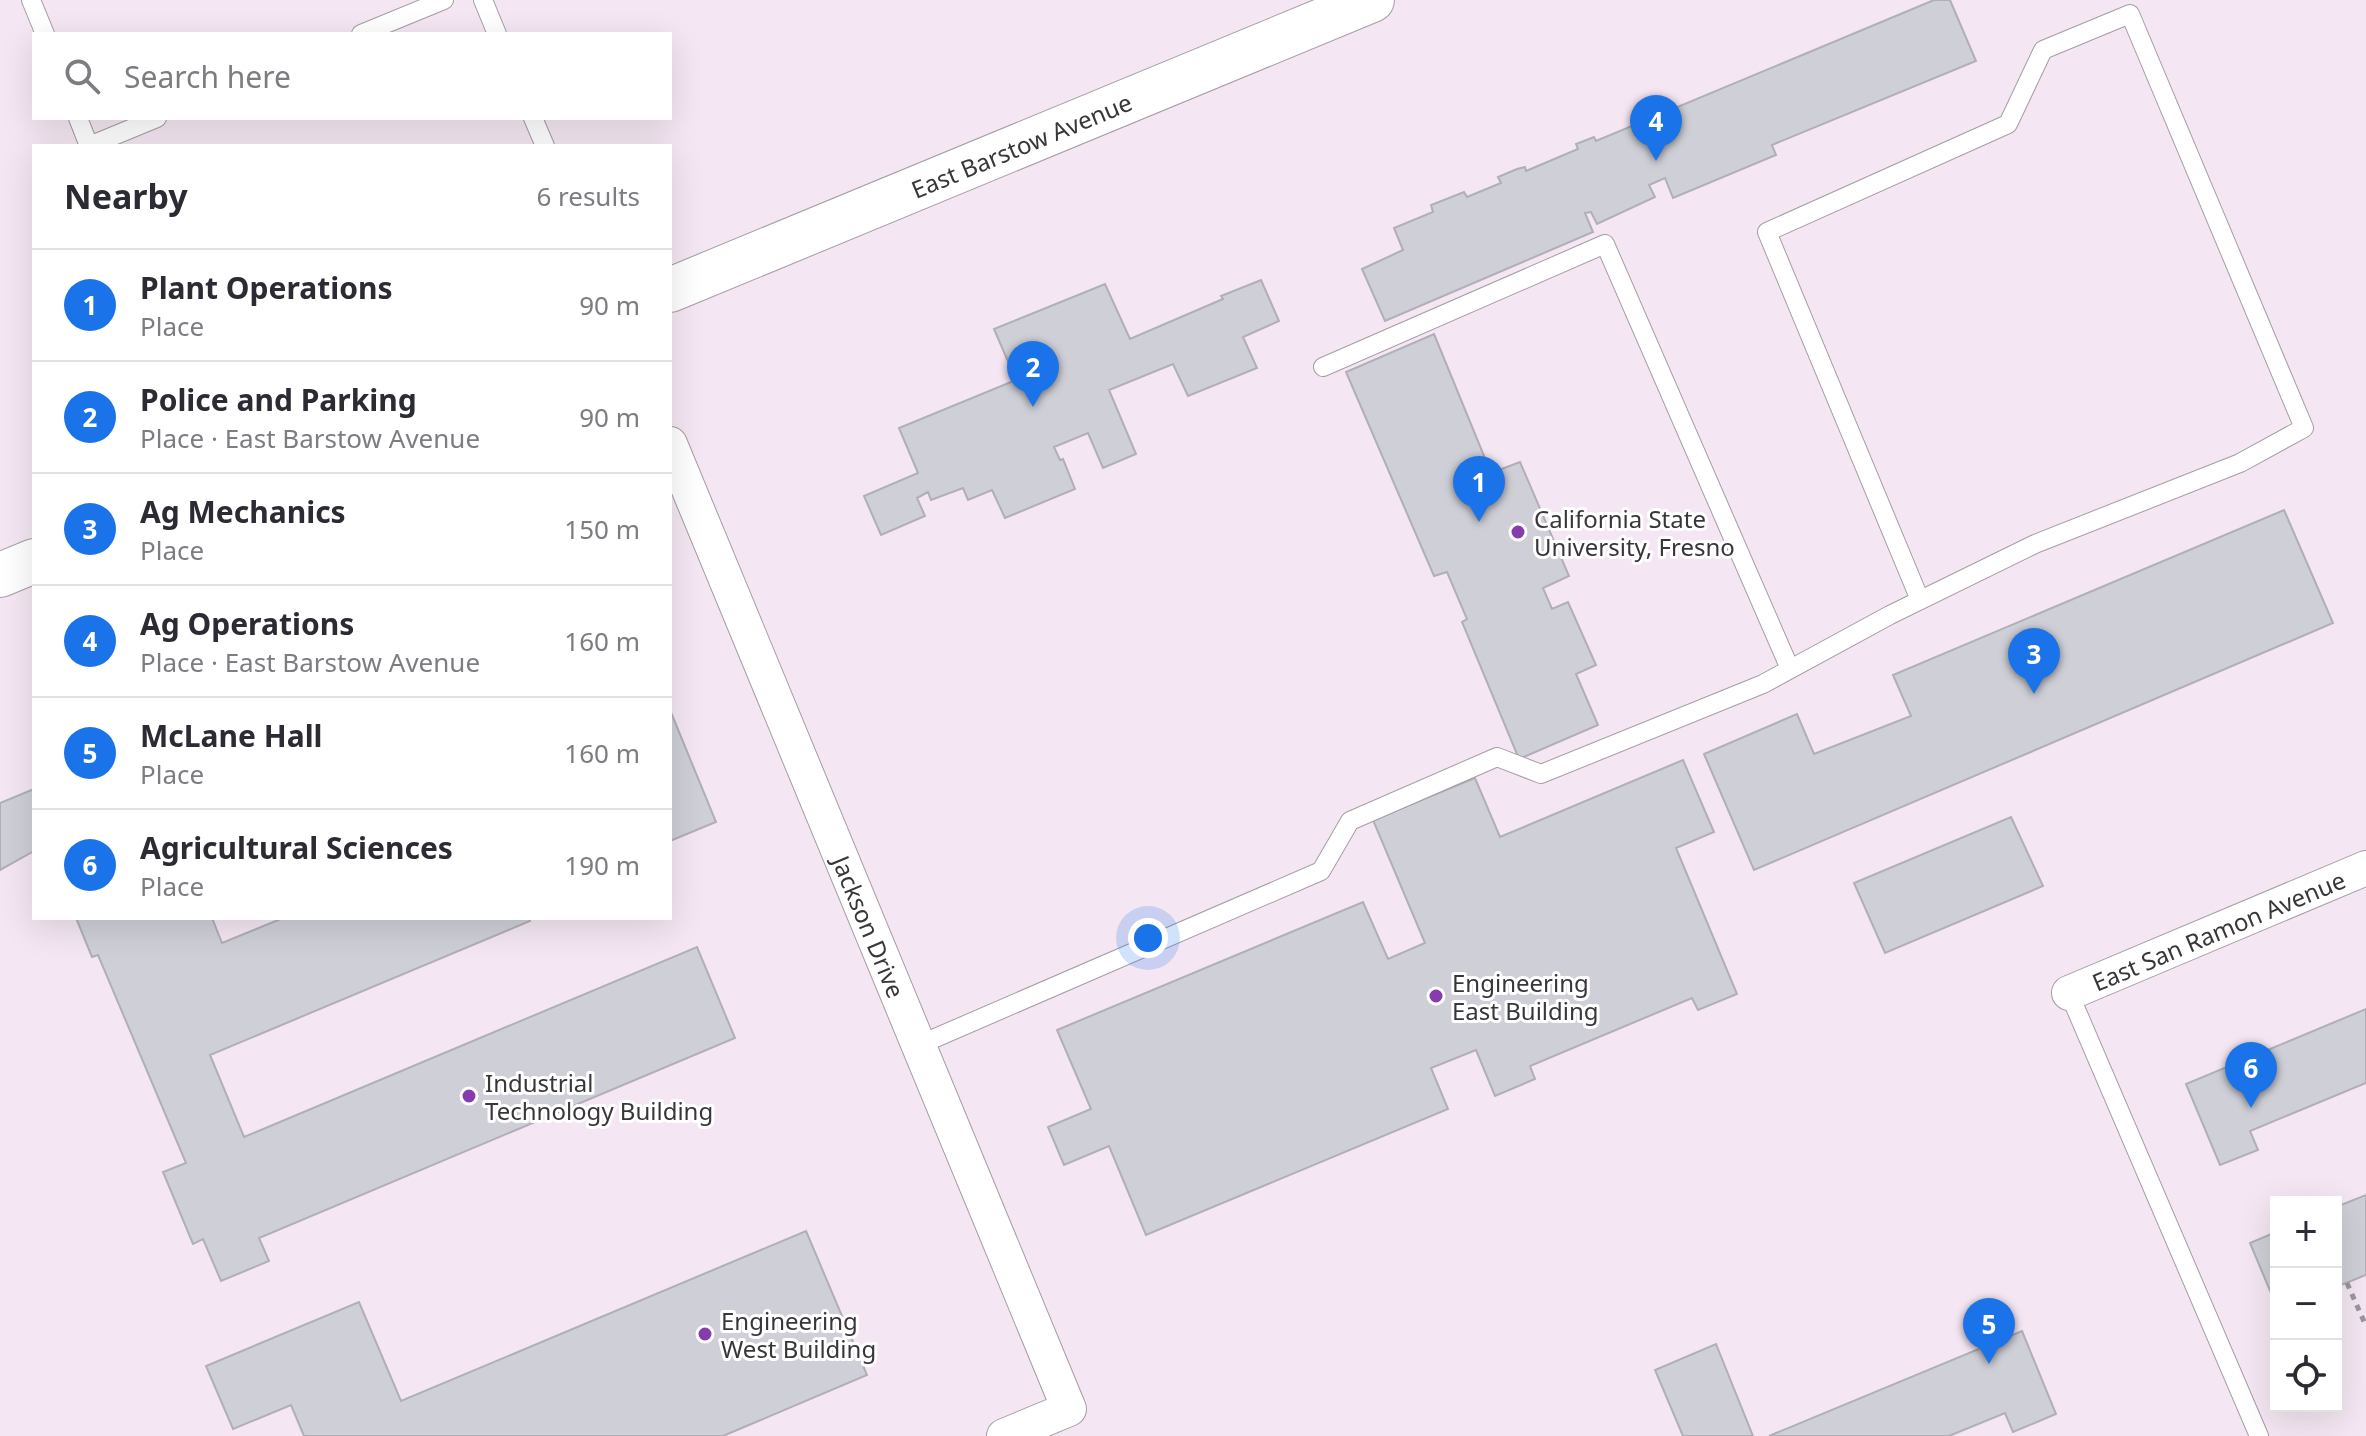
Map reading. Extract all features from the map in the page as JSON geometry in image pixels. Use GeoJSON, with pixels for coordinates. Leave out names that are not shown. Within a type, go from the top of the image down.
{"type":"FeatureCollection","features":[{"type":"Feature","properties":{"kind":"street","name":"East Barstow Avenue"},"geometry":{"type":"LineString","coordinates":[[672,289],[1372,0]]}},
{"type":"Feature","properties":{"kind":"street","name":"Jackson Drive"},"geometry":{"type":"LineString","coordinates":[[672,449],[1069,1409],[1004,1436]]}},
{"type":"Feature","properties":{"kind":"street"},"geometry":{"type":"LineString","coordinates":[[0,575],[32,562]]}},
{"type":"Feature","properties":{"kind":"street","name":"East San Ramon Avenue"},"geometry":{"type":"LineString","coordinates":[[2069,993],[2366,868]]}},
{"type":"Feature","properties":{"kind":"lane"},"geometry":{"type":"LineString","coordinates":[[31,0],[44,32]]}},
{"type":"Feature","properties":{"kind":"lane"},"geometry":{"type":"LineString","coordinates":[[366,32],[444,0]]}},
{"type":"Feature","properties":{"kind":"lane"},"geometry":{"type":"LineString","coordinates":[[483,0],[496,32]]}},
{"type":"Feature","properties":{"kind":"lane"},"geometry":{"type":"LineString","coordinates":[[919,1045],[1321,871],[1350,821],[1497,757],[1541,774],[1763,684],[1920,600],[2035,544],[2240,463],[2304,428],[2130,14],[2043,50],[2008,124],[1767,232],[1920,600]]}},
{"type":"Feature","properties":{"kind":"lane"},"geometry":{"type":"LineString","coordinates":[[79,120],[88,144]]}},
{"type":"Feature","properties":{"kind":"lane"},"geometry":{"type":"LineString","coordinates":[[94,144],[152,120]]}},
{"type":"Feature","properties":{"kind":"lane"},"geometry":{"type":"LineString","coordinates":[[534,120],[544,144]]}},
{"type":"Feature","properties":{"kind":"lane"},"geometry":{"type":"LineString","coordinates":[[1323,367],[1605,244],[1790,669]]}},
{"type":"Feature","properties":{"kind":"lane"},"geometry":{"type":"LineString","coordinates":[[2069,993],[2259,1436]]}},
{"type":"Feature","properties":{"kind":"path"},"geometry":{"type":"LineString","coordinates":[[2347,1283],[2366,1326]]}},
{"type":"Feature","properties":{"kind":"shaded area","name":"California State University, Fresno"},"geometry":{"type":"Polygon","coordinates":[[[0,0],[2366,0],[2366,1436],[0,1436],[0,0]]]}},
{"type":"Feature","properties":{"kind":"building"},"geometry":{"type":"Polygon","coordinates":[[[1934,0],[1950,0],[1976,61],[1772,145],[1776,155],[1673,198],[1665,178],[1649,185],[1655,197],[1597,224],[1591,212],[1585,213],[1593,232],[1385,321],[1362,269],[1403,250],[1394,228],[1433,212],[1431,205],[1464,192],[1467,197],[1501,183],[1498,177],[1525,167],[1526,171],[1578,149],[1576,144],[1594,137],[1596,141],[1934,0]]]}},
{"type":"Feature","properties":{"kind":"building"},"geometry":{"type":"Polygon","coordinates":[[[1261,280],[1279,321],[1243,337],[1257,368],[1188,396],[1173,364],[1109,390],[1136,454],[1103,468],[1088,433],[1054,447],[1060,460],[1063,459],[1075,489],[1005,518],[992,490],[968,500],[963,488],[931,500],[928,492],[917,498],[925,516],[881,535],[864,496],[918,473],[899,428],[1016,380],[994,329],[1105,284],[1130,339],[1261,280]]]}},
{"type":"Feature","properties":{"kind":"building"},"geometry":{"type":"Polygon","coordinates":[[[1434,334],[1491,473],[1520,462],[1569,576],[1543,588],[1552,609],[1568,602],[1596,665],[1576,674],[1598,725],[1519,759],[1462,622],[1467,619],[1447,572],[1434,576],[1346,372],[1434,334]]]}},
{"type":"Feature","properties":{"kind":"building"},"geometry":{"type":"Polygon","coordinates":[[[2284,510],[2333,623],[1754,870],[1704,754],[1797,714],[1814,754],[1911,716],[1893,675],[2284,510]]]}},
{"type":"Feature","properties":{"kind":"building"},"geometry":{"type":"Polygon","coordinates":[[[672,715],[716,822],[672,840],[672,715]]]}},
{"type":"Feature","properties":{"kind":"building","name":"Engineering East Building"},"geometry":{"type":"Polygon","coordinates":[[[1683,760],[1714,832],[1676,848],[1737,994],[1698,1010],[1692,998],[1530,1066],[1535,1079],[1495,1096],[1476,1050],[1431,1068],[1448,1109],[1146,1235],[1109,1146],[1064,1165],[1048,1127],[1091,1109],[1057,1030],[1363,902],[1388,959],[1425,943],[1373,820],[1475,778],[1500,837],[1683,760]]]}},
{"type":"Feature","properties":{"kind":"building"},"geometry":{"type":"Polygon","coordinates":[[[32,790],[32,852],[0,870],[0,803],[32,790]]]}},
{"type":"Feature","properties":{"kind":"building"},"geometry":{"type":"Polygon","coordinates":[[[2011,817],[2043,886],[1885,953],[1854,883],[2011,817]]]}},
{"type":"Feature","properties":{"kind":"building","name":"Industrial Technology Building"},"geometry":{"type":"Polygon","coordinates":[[[77,920],[213,920],[222,943],[278,920],[530,920],[210,1055],[244,1137],[697,947],[735,1038],[259,1238],[269,1261],[221,1281],[203,1239],[193,1244],[163,1172],[186,1163],[98,955],[92,957],[77,920]]]}},
{"type":"Feature","properties":{"kind":"building"},"geometry":{"type":"Polygon","coordinates":[[[2366,1009],[2366,1083],[2250,1131],[2258,1150],[2220,1165],[2186,1084],[2366,1009]]]}},
{"type":"Feature","properties":{"kind":"building"},"geometry":{"type":"Polygon","coordinates":[[[2366,1195],[2366,1275],[2342,1285],[2342,1268],[2342,1205],[2366,1195]]]}},
{"type":"Feature","properties":{"kind":"building","name":"Engineering West Building"},"geometry":{"type":"Polygon","coordinates":[[[806,1231],[867,1375],[723,1436],[304,1436],[291,1405],[233,1429],[206,1366],[359,1302],[401,1401],[806,1231]]]}},
{"type":"Feature","properties":{"kind":"building"},"geometry":{"type":"Polygon","coordinates":[[[2270,1235],[2270,1291],[2250,1243],[2270,1235]]]}},
{"type":"Feature","properties":{"kind":"building"},"geometry":{"type":"Polygon","coordinates":[[[2022,1331],[2056,1414],[2013,1432],[2005,1413],[1949,1436],[1769,1436],[2022,1331]]]}},
{"type":"Feature","properties":{"kind":"building"},"geometry":{"type":"Polygon","coordinates":[[[1716,1344],[1753,1436],[1683,1436],[1655,1370],[1716,1344]]]}},
{"type":"Feature","properties":{"kind":"place","name":"Ag Operations"},"geometry":{"type":"Point","coordinates":[1656,161]}},
{"type":"Feature","properties":{"kind":"place","name":"Police and Parking"},"geometry":{"type":"Point","coordinates":[1033,407]}},
{"type":"Feature","properties":{"kind":"place","name":"Plant Operations"},"geometry":{"type":"Point","coordinates":[1479,522]}},
{"type":"Feature","properties":{"kind":"place","name":"California State University, Fresno"},"geometry":{"type":"Point","coordinates":[1518,532]}},
{"type":"Feature","properties":{"kind":"place","name":"Ag Mechanics"},"geometry":{"type":"Point","coordinates":[2034,694]}},
{"type":"Feature","properties":{"kind":"place","name":"Engineering East Building"},"geometry":{"type":"Point","coordinates":[1436,996]}},
{"type":"Feature","properties":{"kind":"place","name":"Industrial Technology Building"},"geometry":{"type":"Point","coordinates":[469,1096]}},
{"type":"Feature","properties":{"kind":"place","name":"Agricultural Sciences"},"geometry":{"type":"Point","coordinates":[2251,1108]}},
{"type":"Feature","properties":{"kind":"place","name":"Engineering West Building"},"geometry":{"type":"Point","coordinates":[705,1334]}},
{"type":"Feature","properties":{"kind":"place","name":"McLane Hall"},"geometry":{"type":"Point","coordinates":[1989,1364]}}]}
